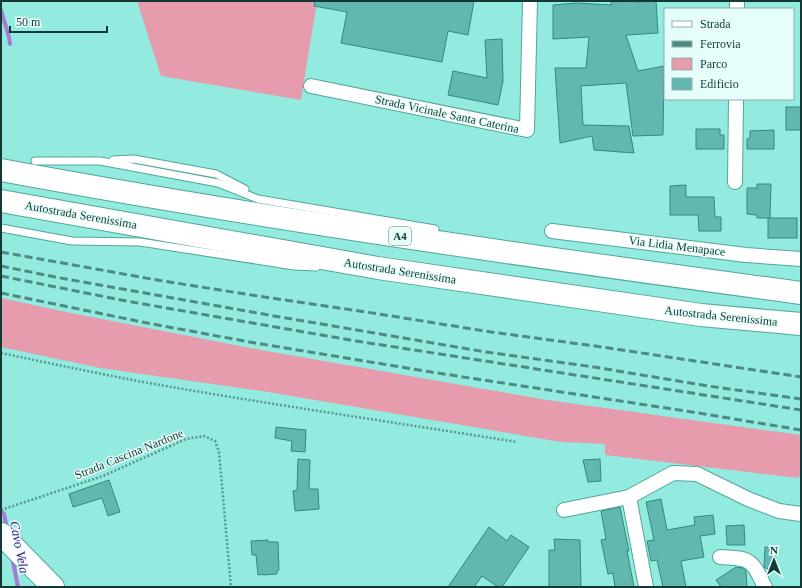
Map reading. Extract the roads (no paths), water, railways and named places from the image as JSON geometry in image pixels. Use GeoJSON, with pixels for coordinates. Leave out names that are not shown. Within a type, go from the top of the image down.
{"type":"FeatureCollection","features":[{"type":"Feature","properties":{"kind":"main road"},"geometry":{"type":"LineString","coordinates":[[1,154],[35,160]]}},
{"type":"Feature","properties":{"kind":"main road","name":"A4"},"geometry":{"type":"LineString","coordinates":[[1,170],[206,206],[528,256],[801,293]]}},
{"type":"Feature","properties":{"kind":"main road","name":"Autostrada Serenissima"},"geometry":{"type":"LineString","coordinates":[[1,201],[378,268],[700,315],[801,324]]}},
{"type":"Feature","properties":{"kind":"main road"},"geometry":{"type":"LineString","coordinates":[[436,229],[528,256]]}},
{"type":"Feature","properties":{"kind":"main road"},"geometry":{"type":"LineString","coordinates":[[7,540],[52,587]]}},
{"type":"Feature","properties":{"kind":"street","name":"Strada Vicinale Santa Caterina"},"geometry":{"type":"LineString","coordinates":[[311,86],[527,130],[530,1]]}},
{"type":"Feature","properties":{"kind":"street"},"geometry":{"type":"LineString","coordinates":[[735,182],[736,100]]}},
{"type":"Feature","properties":{"kind":"street","name":"Via Lidia Menapace"},"geometry":{"type":"LineString","coordinates":[[552,231],[746,255],[801,259]]}},
{"type":"Feature","properties":{"kind":"street"},"geometry":{"type":"LineString","coordinates":[[564,510],[629,497],[672,473],[697,474],[748,499],[779,511],[801,514]]}},
{"type":"Feature","properties":{"kind":"street"},"geometry":{"type":"LineString","coordinates":[[629,497],[646,587]]}},
{"type":"Feature","properties":{"kind":"street"},"geometry":{"type":"LineString","coordinates":[[720,557],[748,561],[753,565],[765,587]]}},
{"type":"Feature","properties":{"kind":"lane"},"geometry":{"type":"LineString","coordinates":[[35,160],[100,161],[218,183],[258,199],[436,229]]}},
{"type":"Feature","properties":{"kind":"lane"},"geometry":{"type":"LineString","coordinates":[[1,228],[72,241],[140,242],[294,266],[378,268]]}},
{"type":"Feature","properties":{"kind":"waterway","name":"Cavo Vela"},"geometry":{"type":"LineString","coordinates":[[1,10],[10,44]]}},
{"type":"Feature","properties":{"kind":"waterway","name":"Cavo Vela"},"geometry":{"type":"LineString","coordinates":[[1,511],[4,514],[7,529]]}},
{"type":"Feature","properties":{"kind":"waterway","name":"Cavo Vela"},"geometry":{"type":"LineString","coordinates":[[12,557],[18,587]]}},
{"type":"Feature","properties":{"kind":"railway"},"geometry":{"type":"LineString","coordinates":[[1,252],[157,280],[258,296],[491,332],[801,377]]}},
{"type":"Feature","properties":{"kind":"railway"},"geometry":{"type":"LineString","coordinates":[[1,266],[280,317],[486,352],[801,399]]}},
{"type":"Feature","properties":{"kind":"railway"},"geometry":{"type":"LineString","coordinates":[[1,276],[126,301],[356,341],[801,410]]}},
{"type":"Feature","properties":{"kind":"railway"},"geometry":{"type":"LineString","coordinates":[[1,293],[147,323],[255,343],[801,430]]}}]}
